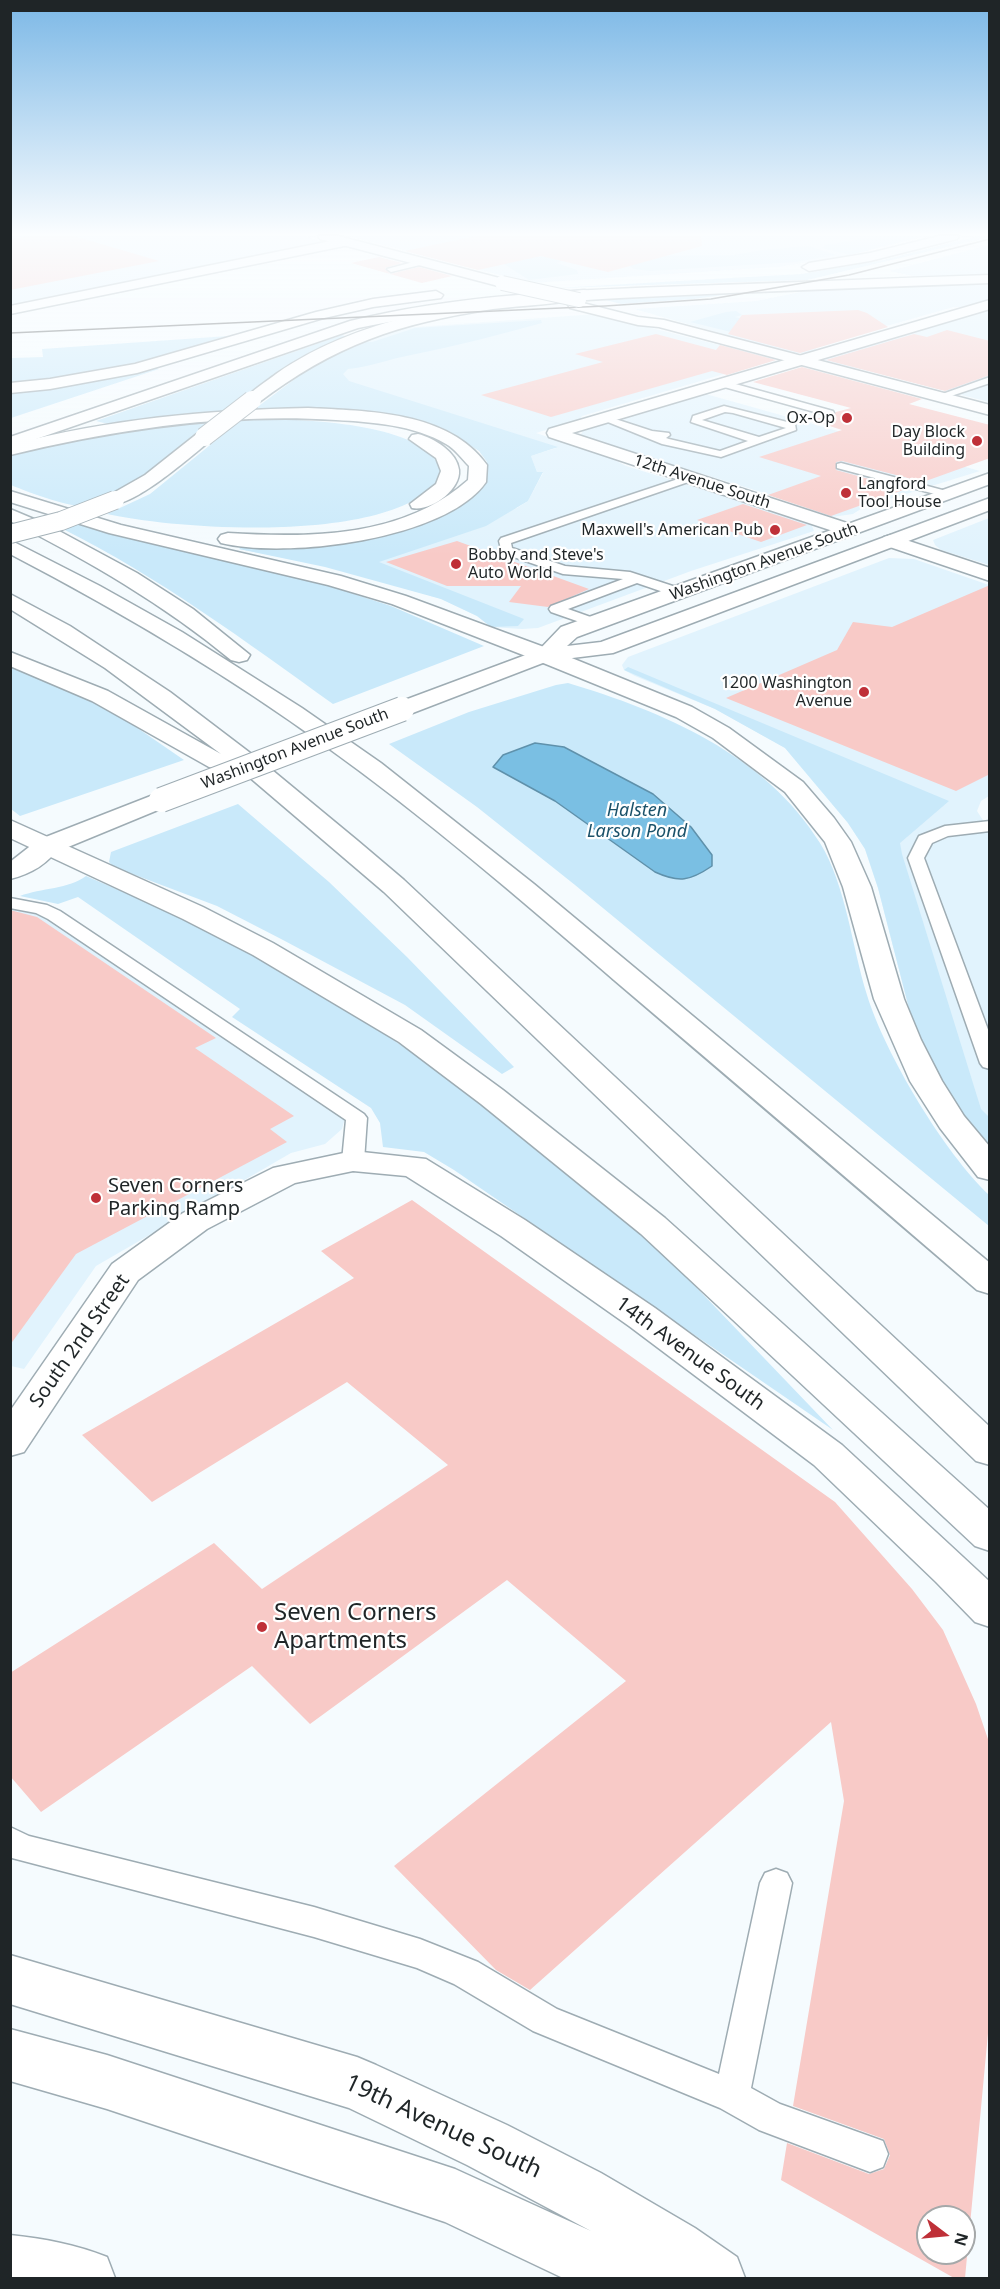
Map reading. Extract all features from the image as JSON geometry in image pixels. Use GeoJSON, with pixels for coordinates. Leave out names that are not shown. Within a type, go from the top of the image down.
{"type":"FeatureCollection","features":[{"type":"Feature","properties":{"kind":"main road"},"geometry":{"type":"LineString","coordinates":[[10,388],[73,380],[137,368],[224,343]]}},
{"type":"Feature","properties":{"kind":"main road"},"geometry":{"type":"LineString","coordinates":[[115,388],[254,343]]}},
{"type":"Feature","properties":{"kind":"main road"},"geometry":{"type":"LineString","coordinates":[[10,443],[301,343]]}},
{"type":"Feature","properties":{"kind":"main road"},"geometry":{"type":"LineString","coordinates":[[10,534],[61,521],[115,500],[151,478],[252,400],[307,362],[346,343]]}},
{"type":"Feature","properties":{"kind":"main road"},"geometry":{"type":"LineString","coordinates":[[733,343],[990,410]]}},
{"type":"Feature","properties":{"kind":"main road"},"geometry":{"type":"LineString","coordinates":[[603,418],[857,343]]}},
{"type":"Feature","properties":{"kind":"main road"},"geometry":{"type":"LineString","coordinates":[[10,450],[111,427],[220,416],[314,413],[368,417],[415,425],[451,439],[464,447],[478,465],[477,482],[461,499],[433,515],[379,530],[334,538],[242,540],[199,537],[55,510]]}},
{"type":"Feature","properties":{"kind":"main road"},"geometry":{"type":"LineString","coordinates":[[137,526],[194,532],[248,534],[336,527],[412,508],[437,493],[451,479],[452,470],[443,454],[420,440],[381,428],[288,417],[220,416]]}},
{"type":"Feature","properties":{"kind":"main road","name":"12th Avenue South"},"geometry":{"type":"LineString","coordinates":[[603,418],[555,433],[849,530]]}},
{"type":"Feature","properties":{"kind":"main road","name":"Washington Avenue South"},"geometry":{"type":"LineString","coordinates":[[544,655],[569,632],[990,478]]}},
{"type":"Feature","properties":{"kind":"main road"},"geometry":{"type":"LineString","coordinates":[[946,494],[922,510],[892,523],[887,528],[891,541],[990,575]]}},
{"type":"Feature","properties":{"kind":"main road"},"geometry":{"type":"LineString","coordinates":[[10,496],[116,529],[352,585],[399,600],[544,655],[703,722],[788,782],[825,823],[847,859],[890,999],[926,1081],[951,1121],[990,1170]]}},
{"type":"Feature","properties":{"kind":"main road","name":"Washington Avenue South"},"geometry":{"type":"LineString","coordinates":[[10,871],[22,867],[47,846],[544,655],[605,648],[990,503]]}},
{"type":"Feature","properties":{"kind":"main road"},"geometry":{"type":"LineString","coordinates":[[10,514],[101,560],[188,615],[225,643],[371,768]]}},
{"type":"Feature","properties":{"kind":"main road"},"geometry":{"type":"LineString","coordinates":[[763,588],[845,550],[850,543],[849,530]]}},
{"type":"Feature","properties":{"kind":"main road"},"geometry":{"type":"LineString","coordinates":[[10,546],[99,592],[209,657],[291,711],[371,768],[490,861],[990,1282]]}},
{"type":"Feature","properties":{"kind":"main road"},"geometry":{"type":"LineString","coordinates":[[10,600],[121,669],[218,738],[394,886],[990,1450]]}},
{"type":"Feature","properties":{"kind":"main road"},"geometry":{"type":"LineString","coordinates":[[10,658],[100,696],[172,735],[269,792],[335,835]]}},
{"type":"Feature","properties":{"kind":"main road"},"geometry":{"type":"LineString","coordinates":[[10,828],[193,913],[263,949],[410,1036],[492,1096],[653,1226],[990,1535]]}},
{"type":"Feature","properties":{"kind":"main road","name":"Washington Avenue South"},"geometry":{"type":"LineString","coordinates":[[10,847],[47,846]]}},
{"type":"Feature","properties":{"kind":"main road","name":"South 2nd Street"},"geometry":{"type":"LineString","coordinates":[[13,1439],[125,1272],[195,1221],[285,1174],[353,1161]]}},
{"type":"Feature","properties":{"kind":"main road","name":"14th Avenue South"},"geometry":{"type":"LineString","coordinates":[[353,1161],[414,1166],[513,1228],[642,1317],[828,1455],[951,1570],[990,1610]]}},
{"type":"Feature","properties":{"kind":"main road","name":"19th Avenue South"},"geometry":{"type":"LineString","coordinates":[[10,1979],[357,2084],[487,2145],[581,2193],[675,2248],[716,2278]]}},
{"type":"Feature","properties":{"kind":"main road"},"geometry":{"type":"LineString","coordinates":[[10,2055],[107,2082],[455,2198],[567,2251],[640,2278]]}},
{"type":"Feature","properties":{"kind":"main road"},"geometry":{"type":"LineString","coordinates":[[10,2264],[59,2270],[86,2278]]}},
{"type":"Feature","properties":{"kind":"lane"},"geometry":{"type":"LineString","coordinates":[[939,397],[990,380]]}},
{"type":"Feature","properties":{"kind":"lane"},"geometry":{"type":"LineString","coordinates":[[722,383],[829,413]]}},
{"type":"Feature","properties":{"kind":"lane"},"geometry":{"type":"LineString","coordinates":[[603,418],[651,434],[655,438],[721,454],[760,441],[791,430],[791,426],[724,409],[697,418],[696,422],[760,441]]}},
{"type":"Feature","properties":{"kind":"lane"},"geometry":{"type":"LineString","coordinates":[[840,466],[946,494]]}},
{"type":"Feature","properties":{"kind":"lane"},"geometry":{"type":"LineString","coordinates":[[680,593],[637,579],[563,570],[506,550],[505,541],[690,478]]}},
{"type":"Feature","properties":{"kind":"lane"},"geometry":{"type":"LineString","coordinates":[[594,623],[555,609],[637,579]]}},
{"type":"Feature","properties":{"kind":"lane"},"geometry":{"type":"LineString","coordinates":[[990,826],[945,831],[925,840],[916,858],[990,1063]]}},
{"type":"Feature","properties":{"kind":"lane"},"geometry":{"type":"LineString","coordinates":[[10,903],[41,909],[54,915],[357,1118],[353,1161]]}},
{"type":"Feature","properties":{"kind":"lane"},"geometry":{"type":"LineString","coordinates":[[10,1841],[23,1848],[314,1922],[420,1954],[466,1973],[545,2020],[732,2096],[771,2118],[870,2154]]}},
{"type":"Feature","properties":{"kind":"lane"},"geometry":{"type":"LineString","coordinates":[[732,2096],[776,1883]]}},
{"type":"Feature","properties":{"kind":"shaded area"},"geometry":{"type":"Polygon","coordinates":[[[130,343],[205,343],[178,351],[177,354],[133,366],[11,386],[11,358],[43,357],[42,349],[130,343]]]}},
{"type":"Feature","properties":{"kind":"shaded area"},"geometry":{"type":"Polygon","coordinates":[[[320,343],[335,343],[304,357],[280,372],[225,412],[182,414],[108,424],[96,421],[320,343]]]}},
{"type":"Feature","properties":{"kind":"shaded area"},"geometry":{"type":"Polygon","coordinates":[[[358,343],[465,343],[348,369],[343,374],[349,381],[558,447],[531,456],[537,472],[543,472],[528,501],[486,526],[379,562],[524,619],[518,626],[491,627],[477,616],[441,599],[325,567],[239,549],[245,544],[289,544],[436,516],[470,499],[484,485],[487,462],[479,451],[424,425],[252,411],[320,360],[358,343]]]}},
{"type":"Feature","properties":{"kind":"shaded area"},"geometry":{"type":"Polygon","coordinates":[[[360,343],[711,343],[775,359],[582,416],[580,420],[536,433],[613,459],[626,466],[811,523],[814,531],[691,571],[538,628],[522,629],[491,627],[477,616],[441,599],[384,582],[325,566],[239,549],[289,544],[517,508],[528,501],[543,473],[537,472],[531,456],[556,448],[300,373],[337,351],[360,343]]]}},
{"type":"Feature","properties":{"kind":"shaded area"},"geometry":{"type":"Polygon","coordinates":[[[754,343],[827,343],[807,353],[790,353],[754,343]]]}},
{"type":"Feature","properties":{"kind":"shaded area"},"geometry":{"type":"Polygon","coordinates":[[[871,343],[989,343],[989,402],[861,369],[838,366],[824,360],[826,356],[871,343]]]}},
{"type":"Feature","properties":{"kind":"shaded area"},"geometry":{"type":"Polygon","coordinates":[[[151,367],[159,369],[11,418],[10,391],[151,367]]]}},
{"type":"Feature","properties":{"kind":"shaded area"},"geometry":{"type":"Polygon","coordinates":[[[706,394],[980,471],[864,507],[853,514],[832,517],[812,513],[806,506],[580,436],[583,431],[706,394]]]}},
{"type":"Feature","properties":{"kind":"shaded area"},"geometry":{"type":"Polygon","coordinates":[[[217,419],[136,482],[102,501],[86,506],[71,505],[11,485],[11,452],[87,434],[217,419]]]}},
{"type":"Feature","properties":{"kind":"shaded area"},"geometry":{"type":"Polygon","coordinates":[[[242,419],[316,421],[344,424],[396,435],[418,445],[435,457],[442,472],[438,481],[412,501],[375,515],[330,523],[281,527],[230,527],[140,520],[107,514],[150,494],[242,419]]]}},
{"type":"Feature","properties":{"kind":"shaded area"},"geometry":{"type":"Polygon","coordinates":[[[989,518],[989,565],[941,550],[935,545],[933,540],[989,518]]]}},
{"type":"Feature","properties":{"kind":"shaded area"},"geometry":{"type":"Polygon","coordinates":[[[83,523],[326,585],[391,606],[484,646],[333,704],[167,589],[63,529],[83,523]]]}},
{"type":"Feature","properties":{"kind":"shaded area"},"geometry":{"type":"Polygon","coordinates":[[[889,558],[914,559],[989,585],[989,796],[981,801],[977,811],[990,831],[989,1151],[913,1024],[878,888],[865,849],[848,823],[785,748],[715,709],[635,676],[624,670],[622,665],[628,657],[889,558]]]}},
{"type":"Feature","properties":{"kind":"shaded area"},"geometry":{"type":"Polygon","coordinates":[[[10,667],[70,691],[120,716],[184,760],[20,816],[11,809],[10,667]]]}},
{"type":"Feature","properties":{"kind":"shaded area"},"geometry":{"type":"Polygon","coordinates":[[[628,667],[949,801],[900,843],[981,1109],[989,1117],[989,1151],[932,1070],[913,1024],[878,888],[865,849],[848,823],[785,748],[715,709],[624,670],[628,667]]]}},
{"type":"Feature","properties":{"kind":"shaded area"},"geometry":{"type":"Polygon","coordinates":[[[568,683],[604,694],[639,707],[709,740],[741,761],[771,785],[798,812],[820,843],[836,878],[867,995],[887,1045],[935,1128],[953,1154],[989,1195],[989,1226],[575,885],[477,807],[389,744],[469,712],[568,683]],[[493,767],[555,801],[655,872],[691,827],[493,767]]]}},
{"type":"Feature","properties":{"kind":"shaded area"},"geometry":{"type":"Polygon","coordinates":[[[238,804],[329,882],[407,957],[514,1067],[502,1074],[405,1005],[217,906],[114,867],[109,862],[111,852],[238,804]]]}},
{"type":"Feature","properties":{"kind":"shaded area"},"geometry":{"type":"Polygon","coordinates":[[[86,876],[211,930],[328,996],[451,1079],[627,1215],[833,1430],[454,1170],[424,1152],[383,1147],[380,1123],[371,1108],[232,1017],[240,1009],[78,897],[58,904],[20,896],[63,886],[86,876]]]}},
{"type":"Feature","properties":{"kind":"shaded area"},"geometry":{"type":"Polygon","coordinates":[[[11,907],[42,913],[345,1118],[342,1129],[325,1144],[291,1153],[96,1266],[24,1369],[11,1366],[11,907]]]}},
{"type":"Feature","properties":{"kind":"water","name":"Halsten Larson Pond"},"geometry":{"type":"Polygon","coordinates":[[[535,743],[564,747],[653,794],[691,827],[712,855],[712,866],[697,875],[684,879],[671,878],[655,872],[555,801],[493,767],[503,755],[535,743]]]}},
{"type":"Feature","properties":{"kind":"building"},"geometry":{"type":"Polygon","coordinates":[[[620,343],[689,343],[716,350],[720,345],[776,360],[727,375],[712,371],[551,417],[481,395],[603,362],[575,354],[620,343]]]}},
{"type":"Feature","properties":{"kind":"building"},"geometry":{"type":"Polygon","coordinates":[[[761,343],[834,343],[800,353],[761,343]]]}},
{"type":"Feature","properties":{"kind":"building"},"geometry":{"type":"Polygon","coordinates":[[[884,343],[990,343],[990,375],[945,391],[826,360],[884,343]]]}},
{"type":"Feature","properties":{"kind":"building"},"geometry":{"type":"Polygon","coordinates":[[[802,367],[922,399],[909,404],[990,425],[990,458],[923,482],[842,461],[836,462],[836,470],[906,489],[831,516],[768,495],[821,476],[759,457],[842,430],[811,420],[830,418],[836,412],[851,408],[753,382],[802,367]]]}},
{"type":"Feature","properties":{"kind":"building"},"geometry":{"type":"Polygon","coordinates":[[[743,504],[807,525],[761,542],[697,520],[743,504]]]}},
{"type":"Feature","properties":{"kind":"building"},"geometry":{"type":"Polygon","coordinates":[[[457,541],[589,589],[548,607],[509,602],[521,586],[447,586],[386,562],[457,541]]]}},
{"type":"Feature","properties":{"kind":"building","name":"1200 Washington Avenue"},"geometry":{"type":"Polygon","coordinates":[[[990,585],[990,774],[956,791],[726,698],[837,650],[853,622],[892,627],[990,585]]]}},
{"type":"Feature","properties":{"kind":"building"},"geometry":{"type":"Polygon","coordinates":[[[10,910],[37,917],[216,1038],[195,1048],[294,1116],[270,1129],[287,1142],[76,1254],[10,1345],[10,910]]]}},
{"type":"Feature","properties":{"kind":"building"},"geometry":{"type":"Polygon","coordinates":[[[412,1200],[835,1502],[912,1589],[943,1630],[976,1704],[990,1745],[990,2012],[972,2205],[916,2205],[916,2256],[781,2180],[787,2143],[869,2174],[884,2169],[890,2155],[884,2139],[793,2106],[844,1801],[831,1722],[530,1990],[496,1970],[394,1866],[626,1681],[507,1580],[310,1724],[252,1666],[41,1812],[10,1776],[10,1673],[214,1543],[262,1589],[448,1465],[347,1382],[152,1502],[82,1435],[354,1278],[321,1251],[412,1200]]]}},
{"type":"Feature","properties":{"kind":"building"},"geometry":{"type":"Polygon","coordinates":[[[931,2265],[966,2265],[965,2278],[954,2278],[931,2265]]]}},
{"type":"Feature","properties":{"kind":"place","name":"Ox-Op"},"geometry":{"type":"Point","coordinates":[847,418]}},
{"type":"Feature","properties":{"kind":"place","name":"Day Block Building"},"geometry":{"type":"Point","coordinates":[977,441]}},
{"type":"Feature","properties":{"kind":"place","name":"Langford Tool House"},"geometry":{"type":"Point","coordinates":[846,493]}},
{"type":"Feature","properties":{"kind":"place","name":"Maxwell's American Pub"},"geometry":{"type":"Point","coordinates":[775,530]}},
{"type":"Feature","properties":{"kind":"place","name":"Bobby and Steve's Auto World"},"geometry":{"type":"Point","coordinates":[456,564]}},
{"type":"Feature","properties":{"kind":"place","name":"1200 Washington Avenue"},"geometry":{"type":"Point","coordinates":[864,692]}},
{"type":"Feature","properties":{"kind":"place","name":"Seven Corners Parking Ramp"},"geometry":{"type":"Point","coordinates":[96,1198]}},
{"type":"Feature","properties":{"kind":"place","name":"Seven Corners Apartments"},"geometry":{"type":"Point","coordinates":[262,1627]}}]}
